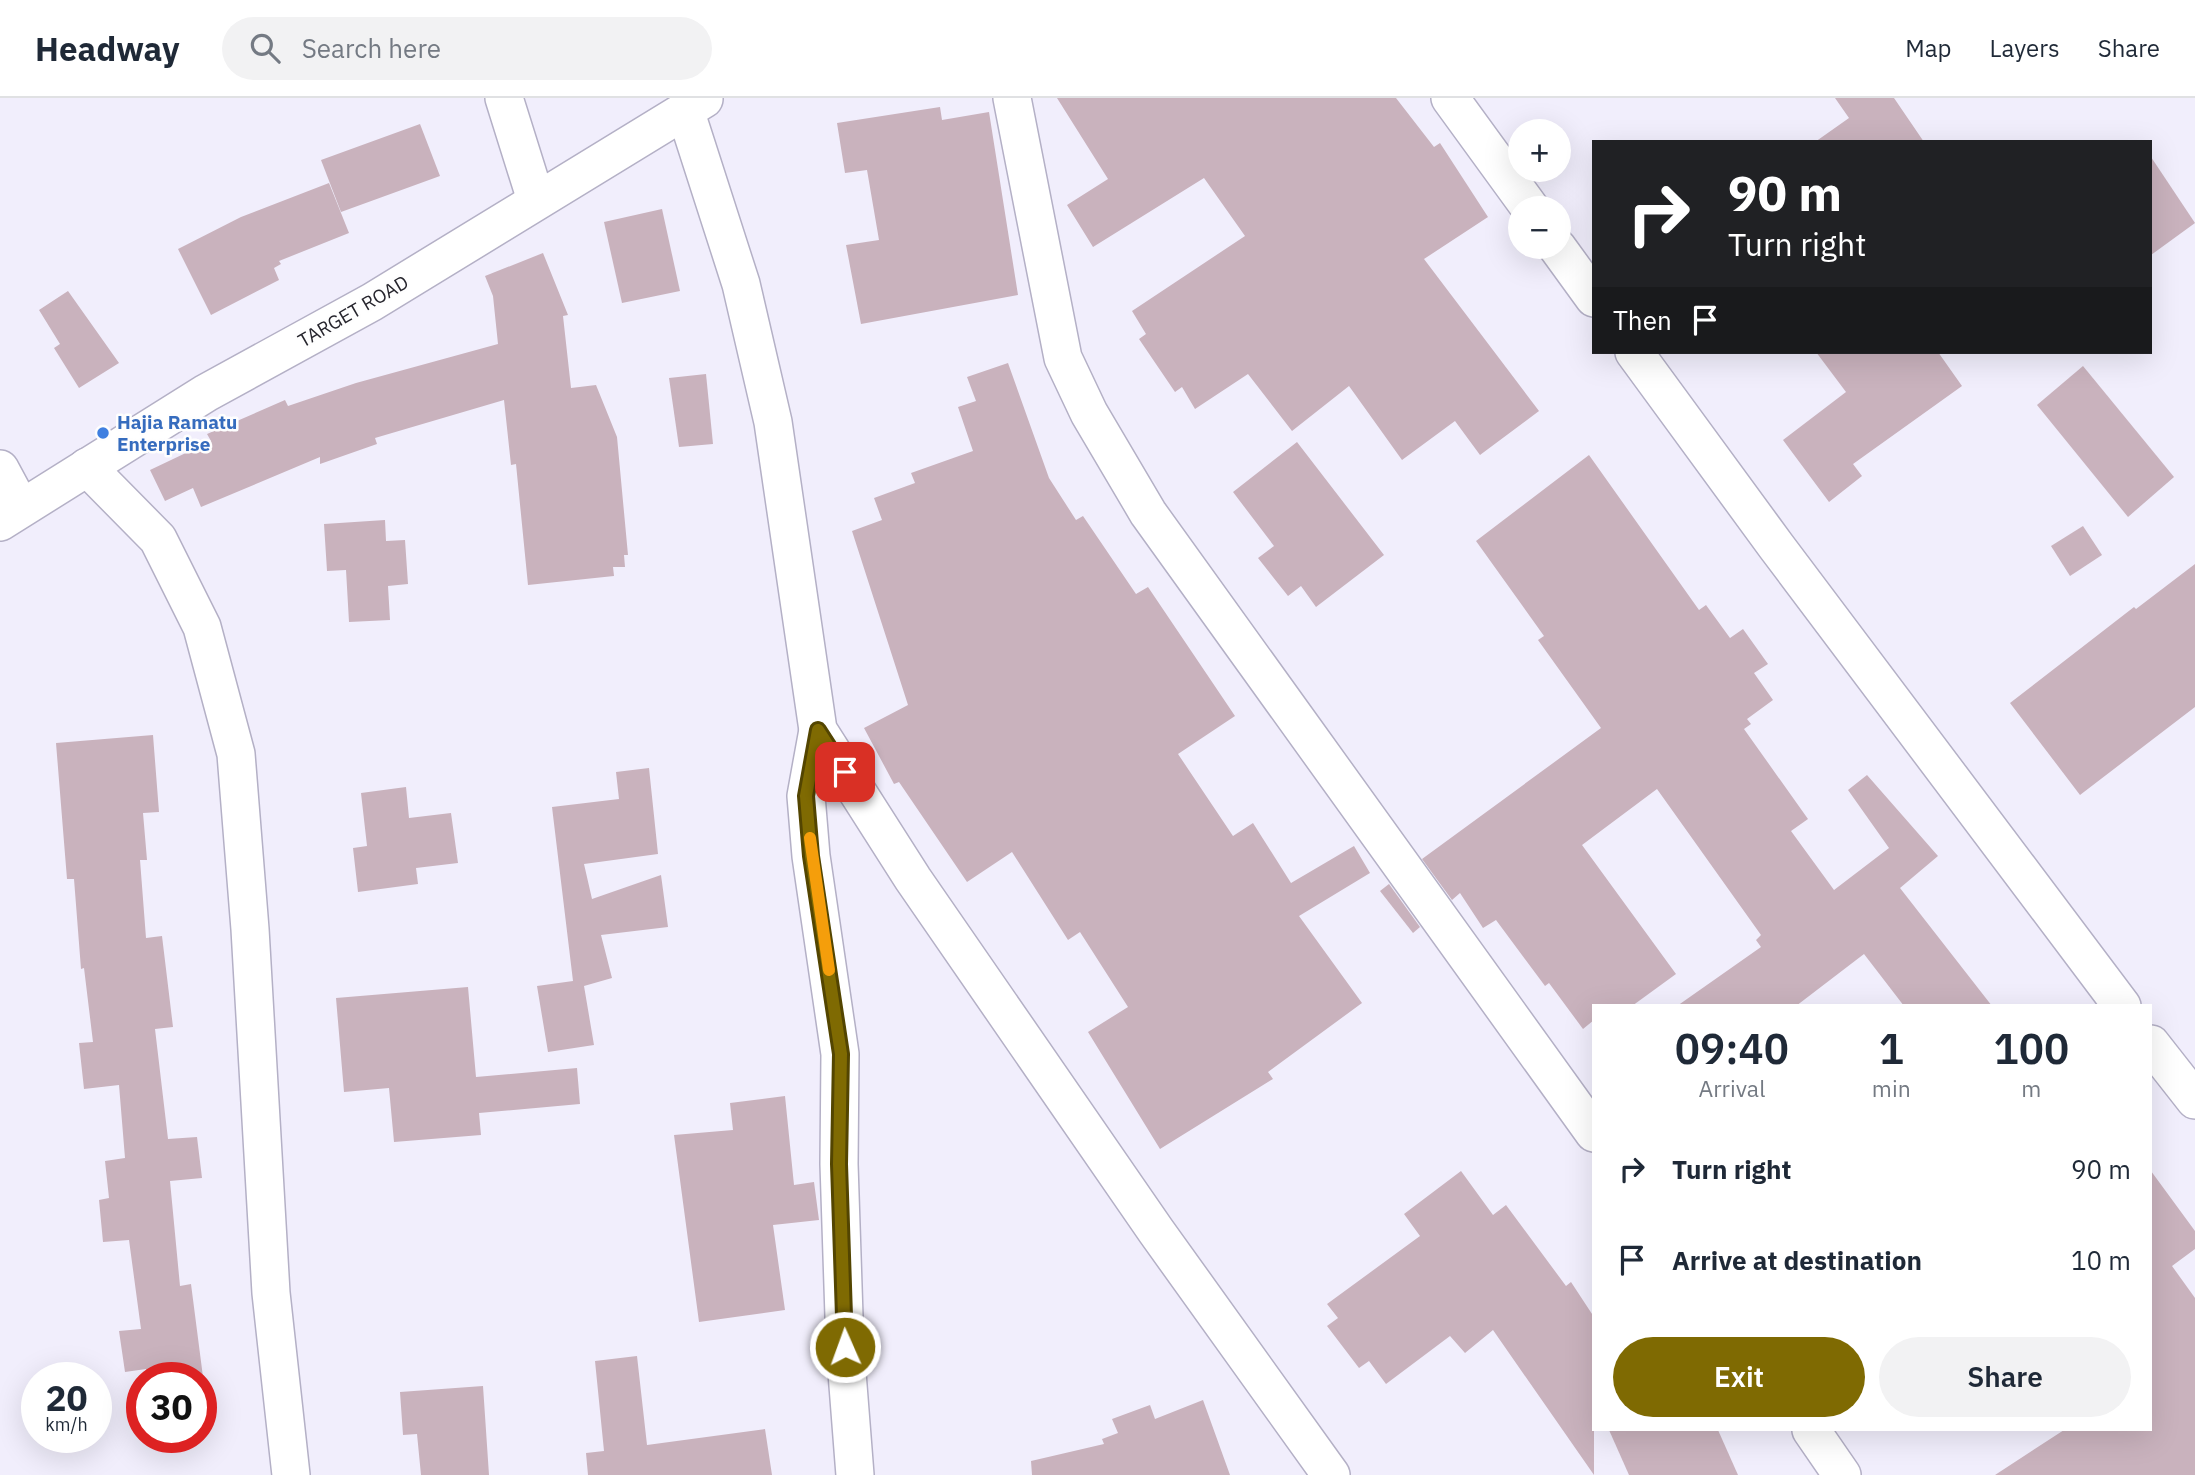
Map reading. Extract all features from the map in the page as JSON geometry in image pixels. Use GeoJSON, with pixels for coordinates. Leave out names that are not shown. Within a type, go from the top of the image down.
{"type":"FeatureCollection","features":[{"type":"Feature","properties":{"kind":"street"},"geometry":{"type":"LineString","coordinates":[[504,98],[536,200]]}},
{"type":"Feature","properties":{"kind":"street"},"geometry":{"type":"LineString","coordinates":[[1012,98],[1063,358],[1089,413],[1148,513],[1592,1130]]}},
{"type":"Feature","properties":{"kind":"street"},"geometry":{"type":"LineString","coordinates":[[1450,98],[1521,196]]}},
{"type":"Feature","properties":{"kind":"street"},"geometry":{"type":"LineString","coordinates":[[695,104],[773,422],[818,730],[806,796],[811,856],[841,1054],[839,1164],[845,1347],[855,1475]]}},
{"type":"Feature","properties":{"kind":"street","name":"TARGET ROAD"},"geometry":{"type":"LineString","coordinates":[[11,515],[206,393],[372,302],[695,104]]}},
{"type":"Feature","properties":{"kind":"street"},"geometry":{"type":"LineString","coordinates":[[1566,259],[1592,295]]}},
{"type":"Feature","properties":{"kind":"street"},"geometry":{"type":"LineString","coordinates":[[1635,354],[1776,546],[2120,1004]]}},
{"type":"Feature","properties":{"kind":"street"},"geometry":{"type":"LineString","coordinates":[[87,467],[158,539],[202,626],[236,754],[250,929],[271,1293],[292,1475]]}},
{"type":"Feature","properties":{"kind":"street"},"geometry":{"type":"LineString","coordinates":[[0,469],[11,515]]}},
{"type":"Feature","properties":{"kind":"street"},"geometry":{"type":"LineString","coordinates":[[818,730],[936,913],[1156,1231],[1331,1475]]}},
{"type":"Feature","properties":{"kind":"street"},"geometry":{"type":"LineString","coordinates":[[2154,1055],[2195,1100]]}},
{"type":"Feature","properties":{"kind":"street"},"geometry":{"type":"LineString","coordinates":[[1812,1431],[1842,1475]]}},
{"type":"Feature","properties":{"kind":"building"},"geometry":{"type":"Polygon","coordinates":[[[1057,98],[1396,98],[1434,147],[1440,143],[1488,217],[1424,259],[1539,411],[1480,455],[1455,421],[1402,460],[1349,386],[1292,431],[1248,374],[1195,409],[1182,387],[1175,392],[1139,339],[1146,334],[1132,311],[1245,236],[1204,178],[1093,247],[1067,205],[1108,179],[1057,98]]]}},
{"type":"Feature","properties":{"kind":"building"},"geometry":{"type":"Polygon","coordinates":[[[1835,98],[1894,98],[1923,140],[1818,140],[1849,118],[1835,98]]]}},
{"type":"Feature","properties":{"kind":"building"},"geometry":{"type":"Polygon","coordinates":[[[940,107],[942,120],[989,112],[1018,295],[861,324],[846,245],[879,240],[867,170],[845,173],[837,123],[940,107]]]}},
{"type":"Feature","properties":{"kind":"building"},"geometry":{"type":"Polygon","coordinates":[[[420,124],[440,176],[341,212],[321,160],[420,124]]]}},
{"type":"Feature","properties":{"kind":"building"},"geometry":{"type":"Polygon","coordinates":[[[2152,158],[2195,223],[2152,254],[2152,158]]]}},
{"type":"Feature","properties":{"kind":"building"},"geometry":{"type":"Polygon","coordinates":[[[329,183],[349,233],[279,261],[281,264],[274,268],[279,280],[211,315],[178,249],[241,217],[329,183]]]}},
{"type":"Feature","properties":{"kind":"building"},"geometry":{"type":"Polygon","coordinates":[[[662,209],[680,291],[622,303],[604,222],[662,209]]]}},
{"type":"Feature","properties":{"kind":"building"},"geometry":{"type":"Polygon","coordinates":[[[543,253],[568,315],[563,316],[571,388],[596,385],[617,437],[628,555],[624,555],[625,567],[613,567],[614,576],[528,585],[516,464],[511,465],[504,400],[375,438],[377,444],[320,464],[320,457],[201,507],[193,488],[165,501],[150,470],[211,441],[207,434],[285,400],[288,406],[356,383],[498,344],[493,296],[485,276],[543,253]]]}},
{"type":"Feature","properties":{"kind":"building"},"geometry":{"type":"Polygon","coordinates":[[[68,291],[119,363],[79,388],[54,348],[60,344],[39,310],[68,291]]]}},
{"type":"Feature","properties":{"kind":"building"},"geometry":{"type":"Polygon","coordinates":[[[1818,354],[1939,354],[1962,386],[1853,464],[1862,476],[1829,502],[1783,440],[1846,392],[1818,354]]]}},
{"type":"Feature","properties":{"kind":"building"},"geometry":{"type":"Polygon","coordinates":[[[1008,363],[1049,478],[1076,520],[1083,516],[1136,594],[1148,587],[1235,716],[1178,754],[1233,836],[1253,823],[1291,883],[1354,846],[1370,873],[1299,916],[1362,1003],[1268,1072],[1273,1079],[1160,1149],[1088,1032],[1128,1007],[1080,932],[1068,940],[1012,852],[967,882],[899,782],[894,784],[864,728],[908,705],[852,531],[882,520],[874,498],[915,483],[911,473],[973,451],[958,407],[976,401],[967,377],[1008,363]]]}},
{"type":"Feature","properties":{"kind":"building"},"geometry":{"type":"Polygon","coordinates":[[[2083,366],[2174,477],[2128,517],[2037,405],[2083,366]]]}},
{"type":"Feature","properties":{"kind":"building"},"geometry":{"type":"Polygon","coordinates":[[[706,374],[713,444],[679,447],[669,378],[706,374]]]}},
{"type":"Feature","properties":{"kind":"building"},"geometry":{"type":"Polygon","coordinates":[[[1297,442],[1384,555],[1316,607],[1301,586],[1288,596],[1258,558],[1274,546],[1233,492],[1297,442]]]}},
{"type":"Feature","properties":{"kind":"building"},"geometry":{"type":"Polygon","coordinates":[[[1589,455],[1699,610],[1706,605],[1730,638],[1743,629],[1768,664],[1754,673],[1773,700],[1747,719],[1751,724],[1744,729],[1808,819],[1791,831],[1834,890],[1889,848],[1848,790],[1867,775],[1938,856],[1900,888],[1990,1004],[1902,1004],[1864,954],[1799,1004],[1680,1004],[1761,947],[1756,940],[1761,935],[1657,789],[1582,845],[1676,974],[1635,1004],[1592,1004],[1592,1022],[1583,1029],[1549,983],[1545,986],[1496,920],[1483,928],[1460,893],[1452,900],[1422,859],[1601,728],[1538,640],[1544,636],[1476,541],[1589,455]]]}},
{"type":"Feature","properties":{"kind":"building"},"geometry":{"type":"Polygon","coordinates":[[[385,520],[386,541],[405,540],[408,584],[388,586],[390,620],[349,622],[346,570],[327,571],[324,524],[385,520]]]}},
{"type":"Feature","properties":{"kind":"building"},"geometry":{"type":"Polygon","coordinates":[[[2083,526],[2102,555],[2070,576],[2051,546],[2083,526]]]}},
{"type":"Feature","properties":{"kind":"building"},"geometry":{"type":"Polygon","coordinates":[[[2195,564],[2195,707],[2080,795],[2010,703],[2134,607],[2136,609],[2195,564]]]}},
{"type":"Feature","properties":{"kind":"building"},"geometry":{"type":"Polygon","coordinates":[[[153,735],[159,812],[143,813],[147,860],[140,860],[146,938],[162,936],[173,1027],[155,1029],[168,1139],[197,1137],[202,1178],[170,1181],[180,1286],[191,1284],[201,1362],[126,1362],[125,1372],[119,1331],[141,1329],[129,1240],[103,1242],[99,1200],[109,1198],[105,1161],[125,1158],[119,1085],[84,1089],[79,1043],[93,1042],[84,968],[81,969],[74,879],[67,879],[56,743],[153,735]]]}},
{"type":"Feature","properties":{"kind":"building"},"geometry":{"type":"Polygon","coordinates":[[[649,768],[658,854],[584,864],[592,899],[661,875],[668,927],[601,935],[612,978],[584,986],[594,1045],[548,1052],[537,986],[573,981],[552,807],[619,799],[616,772],[649,768]]]}},
{"type":"Feature","properties":{"kind":"building"},"geometry":{"type":"Polygon","coordinates":[[[406,787],[409,818],[451,813],[458,863],[416,868],[418,884],[358,892],[353,848],[367,846],[361,793],[406,787]]]}},
{"type":"Feature","properties":{"kind":"building"},"geometry":{"type":"Polygon","coordinates":[[[1389,884],[1420,927],[1413,933],[1380,891],[1389,884]]]}},
{"type":"Feature","properties":{"kind":"building"},"geometry":{"type":"Polygon","coordinates":[[[468,987],[476,1077],[577,1068],[580,1104],[479,1113],[481,1135],[394,1142],[389,1088],[344,1092],[336,998],[468,987]]]}},
{"type":"Feature","properties":{"kind":"building"},"geometry":{"type":"Polygon","coordinates":[[[785,1096],[794,1185],[814,1182],[819,1220],[773,1225],[785,1310],[699,1322],[674,1135],[733,1130],[730,1103],[785,1096]]]}},
{"type":"Feature","properties":{"kind":"building"},"geometry":{"type":"Polygon","coordinates":[[[1461,1171],[1493,1215],[1506,1205],[1566,1286],[1571,1282],[1592,1314],[1594,1475],[1493,1330],[1465,1353],[1450,1336],[1386,1384],[1369,1361],[1359,1368],[1327,1326],[1338,1318],[1327,1304],[1420,1236],[1404,1214],[1461,1171]]]}},
{"type":"Feature","properties":{"kind":"building"},"geometry":{"type":"Polygon","coordinates":[[[2152,1172],[2195,1231],[2195,1249],[2172,1266],[2195,1298],[2195,1475],[1995,1475],[2062,1431],[2152,1431],[2152,1172]]]}},
{"type":"Feature","properties":{"kind":"building"},"geometry":{"type":"Polygon","coordinates":[[[637,1356],[647,1445],[765,1429],[772,1475],[588,1475],[586,1453],[604,1451],[595,1361],[637,1356]]]}},
{"type":"Feature","properties":{"kind":"building"},"geometry":{"type":"Polygon","coordinates":[[[483,1386],[489,1475],[421,1475],[417,1434],[403,1435],[400,1392],[483,1386]]]}},
{"type":"Feature","properties":{"kind":"building"},"geometry":{"type":"Polygon","coordinates":[[[1203,1400],[1230,1475],[1032,1475],[1031,1461],[1104,1444],[1102,1439],[1118,1433],[1112,1419],[1150,1405],[1155,1419],[1203,1400]]]}},
{"type":"Feature","properties":{"kind":"building"},"geometry":{"type":"Polygon","coordinates":[[[1609,1431],[1718,1431],[1738,1475],[1629,1475],[1609,1431]]]}},
{"type":"Feature","properties":{"kind":"slow traffic"},"geometry":{"type":"LineString","coordinates":[[810,838],[829,970]]}},
{"type":"Feature","properties":{"kind":"place","name":"Hajia Ramatu Enterprise"},"geometry":{"type":"Point","coordinates":[103,433]}},
{"type":"Feature","properties":{"kind":"route"},"geometry":{"type":"LineString","coordinates":[[845,772],[818,730],[806,796],[811,856],[841,1054],[839,1164],[845,1347]]}}]}
